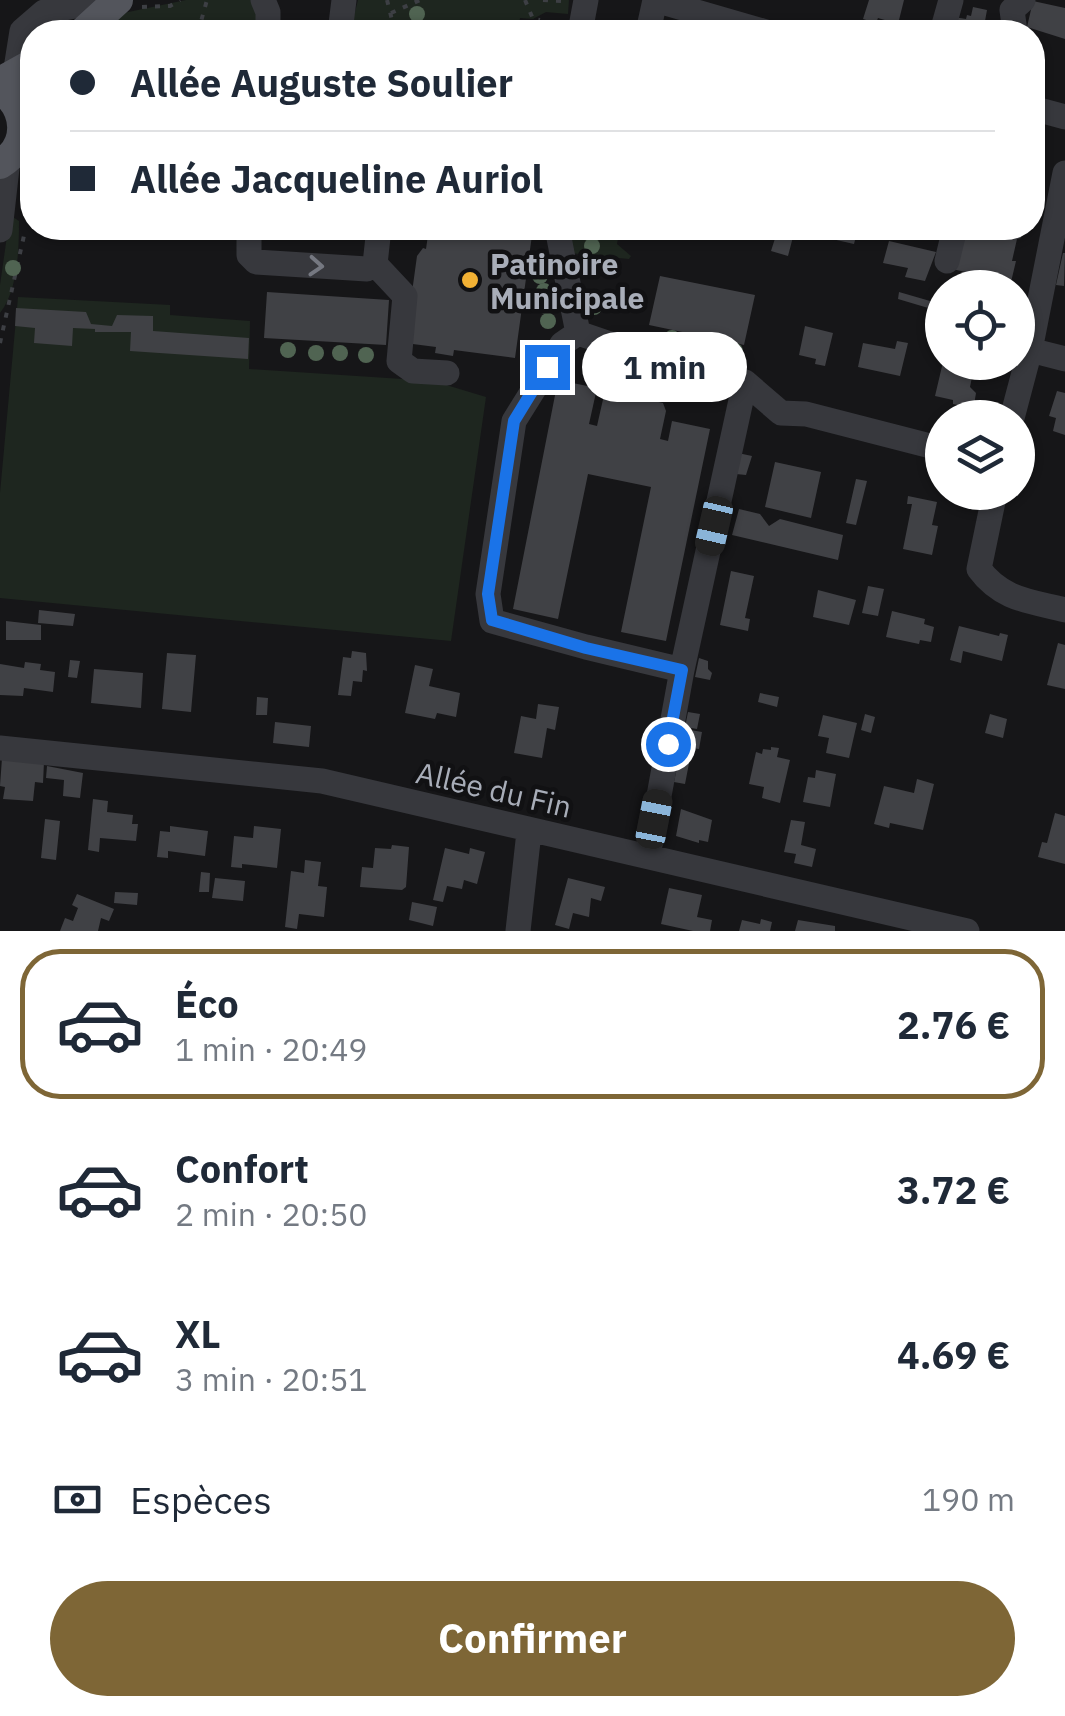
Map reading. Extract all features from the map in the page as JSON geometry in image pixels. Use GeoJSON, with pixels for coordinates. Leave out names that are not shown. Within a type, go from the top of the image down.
{"type":"FeatureCollection","features":[{"type":"Feature","properties":{"kind":"main road"},"geometry":{"type":"LineString","coordinates":[[86,12],[118,0]]}},
{"type":"Feature","properties":{"kind":"main road"},"geometry":{"type":"LineString","coordinates":[[15,72],[20,119]]}},
{"type":"Feature","properties":{"kind":"main road"},"geometry":{"type":"LineString","coordinates":[[4,162],[20,141]]}},
{"type":"Feature","properties":{"kind":"street"},"geometry":{"type":"LineString","coordinates":[[654,0],[713,17]]}},
{"type":"Feature","properties":{"kind":"street"},"geometry":{"type":"LineString","coordinates":[[35,20],[44,12],[86,12]]}},
{"type":"Feature","properties":{"kind":"street"},"geometry":{"type":"LineString","coordinates":[[15,72],[20,43]]}},
{"type":"Feature","properties":{"kind":"street"},"geometry":{"type":"LineString","coordinates":[[0,230],[4,162]]}},
{"type":"Feature","properties":{"kind":"street"},"geometry":{"type":"LineString","coordinates":[[1035,325],[1065,173]]}},
{"type":"Feature","properties":{"kind":"street"},"geometry":{"type":"LineString","coordinates":[[249,240],[249,255],[256,262],[367,269],[374,264],[377,240]]}},
{"type":"Feature","properties":{"kind":"street"},"geometry":{"type":"LineString","coordinates":[[559,240],[578,333]]}},
{"type":"Feature","properties":{"kind":"street"},"geometry":{"type":"LineString","coordinates":[[948,261],[952,240]]}},
{"type":"Feature","properties":{"kind":"street"},"geometry":{"type":"LineString","coordinates":[[374,264],[404,296],[399,362],[413,371],[447,373]]}},
{"type":"Feature","properties":{"kind":"street"},"geometry":{"type":"LineString","coordinates":[[578,333],[616,346],[679,359],[746,382],[782,413],[806,414],[925,444]]}},
{"type":"Feature","properties":{"kind":"street"},"geometry":{"type":"LineString","coordinates":[[578,333],[562,344],[514,421],[488,594],[492,620],[586,648],[682,670]]}},
{"type":"Feature","properties":{"kind":"street"},"geometry":{"type":"LineString","coordinates":[[1035,351],[1065,359]]}},
{"type":"Feature","properties":{"kind":"street"},"geometry":{"type":"LineString","coordinates":[[648,856],[682,670],[746,382]]}},
{"type":"Feature","properties":{"kind":"street"},"geometry":{"type":"LineString","coordinates":[[991,510],[979,570],[992,587],[1016,598],[1065,610]]}},
{"type":"Feature","properties":{"kind":"street","name":"Allée du Fin"},"geometry":{"type":"LineString","coordinates":[[0,748],[322,782],[956,929]]}},
{"type":"Feature","properties":{"kind":"street"},"geometry":{"type":"LineString","coordinates":[[518,931],[529,832]]}},
{"type":"Feature","properties":{"kind":"path"},"geometry":{"type":"LineString","coordinates":[[387,0],[391,20]]}},
{"type":"Feature","properties":{"kind":"path"},"geometry":{"type":"LineString","coordinates":[[390,13],[420,0]]}},
{"type":"Feature","properties":{"kind":"path"},"geometry":{"type":"LineString","coordinates":[[525,0],[533,19],[540,20]]}},
{"type":"Feature","properties":{"kind":"path"},"geometry":{"type":"LineString","coordinates":[[0,343],[22,240]]}},
{"type":"Feature","properties":{"kind":"shaded area"},"geometry":{"type":"Polygon","coordinates":[[[186,0],[251,0],[257,20],[110,20],[114,15],[186,0]]]}},
{"type":"Feature","properties":{"kind":"shaded area"},"geometry":{"type":"Polygon","coordinates":[[[358,0],[569,0],[568,14],[546,12],[533,19],[353,20],[358,0]]]}},
{"type":"Feature","properties":{"kind":"shaded area"},"geometry":{"type":"Polygon","coordinates":[[[10,215],[19,221],[18,256],[11,293],[0,313],[0,285],[10,215]]]}},
{"type":"Feature","properties":{"kind":"shaded area"},"geometry":{"type":"Polygon","coordinates":[[[568,240],[618,240],[617,244],[631,256],[629,259],[570,253],[568,240]]]}},
{"type":"Feature","properties":{"kind":"shaded area"},"geometry":{"type":"Polygon","coordinates":[[[18,297],[170,305],[170,315],[250,321],[249,369],[433,381],[486,397],[451,641],[0,598],[0,493],[18,297]]]}},
{"type":"Feature","properties":{"kind":"building"},"geometry":{"type":"Polygon","coordinates":[[[869,0],[904,0],[899,20],[863,19],[869,0]]]}},
{"type":"Feature","properties":{"kind":"building"},"geometry":{"type":"Polygon","coordinates":[[[1033,1],[1065,8],[1065,39],[1045,33],[1045,20],[1029,20],[1033,1]]]}},
{"type":"Feature","properties":{"kind":"building"},"geometry":{"type":"Polygon","coordinates":[[[973,7],[987,10],[985,20],[954,20],[954,17],[971,16],[973,7]]]}},
{"type":"Feature","properties":{"kind":"building","name":"Patinoire Municipale"},"geometry":{"type":"Polygon","coordinates":[[[427,240],[531,240],[515,358],[454,350],[453,356],[435,353],[436,347],[405,343],[417,256],[426,249],[427,240]]]}},
{"type":"Feature","properties":{"kind":"building"},"geometry":{"type":"Polygon","coordinates":[[[774,240],[792,240],[788,256],[771,251],[774,240]]]}},
{"type":"Feature","properties":{"kind":"building"},"geometry":{"type":"Polygon","coordinates":[[[958,240],[1017,240],[1014,270],[952,269],[958,240]]]}},
{"type":"Feature","properties":{"kind":"building"},"geometry":{"type":"Polygon","coordinates":[[[889,241],[936,252],[929,270],[925,270],[925,281],[905,277],[908,268],[883,263],[889,241]]]}},
{"type":"Feature","properties":{"kind":"building"},"geometry":{"type":"Polygon","coordinates":[[[1065,253],[1064,286],[1056,285],[1065,253]]]}},
{"type":"Feature","properties":{"kind":"building"},"geometry":{"type":"Polygon","coordinates":[[[660,276],[755,295],[744,345],[649,325],[660,276]]]}},
{"type":"Feature","properties":{"kind":"building"},"geometry":{"type":"Polygon","coordinates":[[[267,292],[389,300],[386,345],[264,338],[267,292]]]}},
{"type":"Feature","properties":{"kind":"building"},"geometry":{"type":"Polygon","coordinates":[[[899,292],[925,300],[925,307],[898,299],[899,292]]]}},
{"type":"Feature","properties":{"kind":"building"},"geometry":{"type":"Polygon","coordinates":[[[16,308],[86,312],[91,324],[112,326],[117,315],[153,316],[153,331],[249,338],[248,359],[130,351],[131,332],[95,329],[73,328],[72,346],[34,343],[35,328],[15,326],[16,308]]]}},
{"type":"Feature","properties":{"kind":"building"},"geometry":{"type":"Polygon","coordinates":[[[805,326],[833,333],[825,366],[799,355],[805,326]]]}},
{"type":"Feature","properties":{"kind":"building"},"geometry":{"type":"Polygon","coordinates":[[[897,341],[908,343],[900,376],[858,367],[863,343],[895,349],[897,341]]]}},
{"type":"Feature","properties":{"kind":"building"},"geometry":{"type":"Polygon","coordinates":[[[558,380],[597,388],[589,424],[597,426],[604,395],[612,392],[663,403],[666,411],[660,439],[668,441],[672,421],[710,429],[666,641],[621,632],[651,487],[588,474],[558,619],[513,609],[558,380]]]}},
{"type":"Feature","properties":{"kind":"building"},"geometry":{"type":"Polygon","coordinates":[[[939,380],[971,380],[970,387],[976,393],[975,400],[935,396],[939,380]]]}},
{"type":"Feature","properties":{"kind":"building"},"geometry":{"type":"Polygon","coordinates":[[[1057,391],[1065,393],[1065,435],[1053,431],[1056,418],[1049,416],[1057,391]]]}},
{"type":"Feature","properties":{"kind":"building"},"geometry":{"type":"Polygon","coordinates":[[[738,453],[752,456],[746,475],[736,474],[738,453]]]}},
{"type":"Feature","properties":{"kind":"building"},"geometry":{"type":"Polygon","coordinates":[[[775,462],[821,472],[811,518],[765,507],[775,462]]]}},
{"type":"Feature","properties":{"kind":"building"},"geometry":{"type":"Polygon","coordinates":[[[856,479],[867,481],[856,525],[846,523],[856,479]]]}},
{"type":"Feature","properties":{"kind":"building"},"geometry":{"type":"Polygon","coordinates":[[[908,496],[925,500],[925,510],[935,510],[932,525],[938,526],[932,555],[903,549],[912,504],[907,504],[908,496]]]}},
{"type":"Feature","properties":{"kind":"building"},"geometry":{"type":"Polygon","coordinates":[[[739,509],[760,514],[769,526],[780,519],[843,535],[838,560],[732,535],[739,509]]]}},
{"type":"Feature","properties":{"kind":"building"},"geometry":{"type":"Polygon","coordinates":[[[731,571],[754,576],[745,618],[750,619],[748,631],[720,625],[731,571]]]}},
{"type":"Feature","properties":{"kind":"building"},"geometry":{"type":"Polygon","coordinates":[[[868,586],[884,589],[878,616],[862,613],[868,586]]]}},
{"type":"Feature","properties":{"kind":"building"},"geometry":{"type":"Polygon","coordinates":[[[818,590],[856,600],[849,625],[813,617],[818,590]]]}},
{"type":"Feature","properties":{"kind":"building"},"geometry":{"type":"Polygon","coordinates":[[[39,610],[75,614],[73,626],[38,623],[39,610]]]}},
{"type":"Feature","properties":{"kind":"building"},"geometry":{"type":"Polygon","coordinates":[[[892,611],[925,619],[924,624],[934,627],[931,642],[920,640],[919,644],[886,637],[892,611]]]}},
{"type":"Feature","properties":{"kind":"building"},"geometry":{"type":"Polygon","coordinates":[[[6,621],[41,625],[41,640],[6,640],[6,621]]]}},
{"type":"Feature","properties":{"kind":"building"},"geometry":{"type":"Polygon","coordinates":[[[959,626],[1008,635],[1002,661],[963,651],[961,663],[950,660],[959,626]]]}},
{"type":"Feature","properties":{"kind":"building"},"geometry":{"type":"Polygon","coordinates":[[[1058,643],[1065,645],[1065,689],[1047,685],[1058,643]]]}},
{"type":"Feature","properties":{"kind":"building"},"geometry":{"type":"Polygon","coordinates":[[[352,651],[366,653],[367,671],[363,670],[362,682],[353,681],[351,696],[338,695],[343,657],[351,658],[352,651]]]}},
{"type":"Feature","properties":{"kind":"building"},"geometry":{"type":"Polygon","coordinates":[[[167,653],[196,655],[191,712],[162,709],[167,653]]]}},
{"type":"Feature","properties":{"kind":"building"},"geometry":{"type":"Polygon","coordinates":[[[699,658],[708,661],[710,680],[695,677],[699,658]]]}},
{"type":"Feature","properties":{"kind":"building"},"geometry":{"type":"Polygon","coordinates":[[[70,660],[80,661],[77,678],[68,677],[70,660]]]}},
{"type":"Feature","properties":{"kind":"building"},"geometry":{"type":"Polygon","coordinates":[[[25,662],[41,664],[40,670],[55,672],[53,692],[24,688],[23,696],[0,695],[0,664],[24,668],[25,662]]]}},
{"type":"Feature","properties":{"kind":"building"},"geometry":{"type":"Polygon","coordinates":[[[415,665],[433,669],[429,686],[460,693],[456,717],[437,713],[435,719],[405,713],[415,665]]]}},
{"type":"Feature","properties":{"kind":"building"},"geometry":{"type":"Polygon","coordinates":[[[94,669],[143,673],[141,708],[91,703],[94,669]]]}},
{"type":"Feature","properties":{"kind":"building"},"geometry":{"type":"Polygon","coordinates":[[[760,693],[779,697],[777,707],[758,702],[760,693]]]}},
{"type":"Feature","properties":{"kind":"building"},"geometry":{"type":"Polygon","coordinates":[[[257,697],[268,698],[267,715],[256,715],[257,697]]]}},
{"type":"Feature","properties":{"kind":"building"},"geometry":{"type":"Polygon","coordinates":[[[538,704],[559,707],[555,730],[547,728],[542,758],[514,753],[521,716],[536,719],[538,704]]]}},
{"type":"Feature","properties":{"kind":"building"},"geometry":{"type":"Polygon","coordinates":[[[688,712],[700,714],[697,729],[685,727],[688,712]]]}},
{"type":"Feature","properties":{"kind":"building"},"geometry":{"type":"Polygon","coordinates":[[[865,714],[875,717],[871,733],[861,730],[865,714]]]}},
{"type":"Feature","properties":{"kind":"building"},"geometry":{"type":"Polygon","coordinates":[[[990,714],[1007,719],[1003,738],[985,733],[990,714]]]}},
{"type":"Feature","properties":{"kind":"building"},"geometry":{"type":"Polygon","coordinates":[[[823,715],[857,723],[849,758],[826,753],[829,738],[818,736],[823,715]]]}},
{"type":"Feature","properties":{"kind":"building"},"geometry":{"type":"Polygon","coordinates":[[[275,722],[311,726],[309,747],[273,743],[275,722]]]}},
{"type":"Feature","properties":{"kind":"building"},"geometry":{"type":"Polygon","coordinates":[[[685,729],[702,732],[699,749],[692,748],[685,784],[674,782],[685,729]]]}},
{"type":"Feature","properties":{"kind":"building"},"geometry":{"type":"Polygon","coordinates":[[[779,748],[777,757],[790,760],[780,803],[762,798],[764,787],[749,784],[756,752],[762,754],[763,749],[779,748]]]}},
{"type":"Feature","properties":{"kind":"building"},"geometry":{"type":"Polygon","coordinates":[[[2,758],[44,762],[43,783],[35,782],[33,801],[3,799],[2,758]]]}},
{"type":"Feature","properties":{"kind":"building"},"geometry":{"type":"Polygon","coordinates":[[[47,766],[83,773],[80,798],[63,796],[64,780],[46,778],[47,766]]]}},
{"type":"Feature","properties":{"kind":"building"},"geometry":{"type":"Polygon","coordinates":[[[816,770],[836,774],[830,807],[803,802],[808,777],[815,778],[816,770]]]}},
{"type":"Feature","properties":{"kind":"building"},"geometry":{"type":"Polygon","coordinates":[[[917,779],[934,784],[923,830],[874,824],[884,786],[914,793],[917,779]]]}},
{"type":"Feature","properties":{"kind":"building"},"geometry":{"type":"Polygon","coordinates":[[[93,799],[108,801],[107,812],[133,815],[132,824],[138,824],[136,841],[100,838],[99,852],[88,850],[93,799]]]}},
{"type":"Feature","properties":{"kind":"building"},"geometry":{"type":"Polygon","coordinates":[[[681,809],[712,820],[708,842],[676,836],[681,809]]]}},
{"type":"Feature","properties":{"kind":"building"},"geometry":{"type":"Polygon","coordinates":[[[1055,813],[1065,816],[1065,864],[1038,857],[1042,842],[1047,843],[1055,813]]]}},
{"type":"Feature","properties":{"kind":"building"},"geometry":{"type":"Polygon","coordinates":[[[45,819],[60,821],[56,860],[41,858],[45,819]]]}},
{"type":"Feature","properties":{"kind":"building"},"geometry":{"type":"Polygon","coordinates":[[[791,820],[805,822],[801,845],[816,849],[812,867],[794,863],[796,854],[784,852],[791,820]]]}},
{"type":"Feature","properties":{"kind":"building"},"geometry":{"type":"Polygon","coordinates":[[[170,826],[208,831],[205,856],[168,851],[168,858],[157,857],[160,831],[170,832],[170,826]]]}},
{"type":"Feature","properties":{"kind":"building"},"geometry":{"type":"Polygon","coordinates":[[[254,826],[281,829],[277,868],[242,864],[242,868],[231,867],[234,836],[253,838],[254,826]]]}},
{"type":"Feature","properties":{"kind":"building"},"geometry":{"type":"Polygon","coordinates":[[[392,845],[409,847],[406,887],[360,887],[362,867],[373,868],[375,848],[391,849],[392,845]]]}},
{"type":"Feature","properties":{"kind":"building"},"geometry":{"type":"Polygon","coordinates":[[[445,848],[469,854],[470,848],[485,852],[477,884],[464,880],[462,889],[447,886],[443,902],[433,900],[445,848]]]}},
{"type":"Feature","properties":{"kind":"building"},"geometry":{"type":"Polygon","coordinates":[[[305,860],[321,862],[318,886],[327,887],[324,917],[299,914],[297,929],[285,927],[291,871],[304,873],[305,860]]]}},
{"type":"Feature","properties":{"kind":"building"},"geometry":{"type":"Polygon","coordinates":[[[201,872],[210,873],[209,892],[199,892],[201,872]]]}},
{"type":"Feature","properties":{"kind":"building"},"geometry":{"type":"Polygon","coordinates":[[[215,878],[245,881],[243,901],[212,898],[215,878]]]}},
{"type":"Feature","properties":{"kind":"building"},"geometry":{"type":"Polygon","coordinates":[[[568,878],[605,887],[601,901],[591,898],[589,917],[573,913],[569,929],[555,925],[568,878]]]}},
{"type":"Feature","properties":{"kind":"building"},"geometry":{"type":"Polygon","coordinates":[[[669,888],[702,895],[697,917],[712,920],[710,931],[661,924],[669,888]]]}},
{"type":"Feature","properties":{"kind":"building"},"geometry":{"type":"Polygon","coordinates":[[[115,892],[138,893],[137,905],[114,903],[115,892]]]}},
{"type":"Feature","properties":{"kind":"building"},"geometry":{"type":"Polygon","coordinates":[[[77,894],[114,909],[109,921],[101,918],[98,931],[60,931],[65,918],[73,921],[78,908],[72,905],[77,894]]]}},
{"type":"Feature","properties":{"kind":"building"},"geometry":{"type":"Polygon","coordinates":[[[412,902],[437,907],[433,926],[409,920],[412,902]]]}},
{"type":"Feature","properties":{"kind":"building"},"geometry":{"type":"Polygon","coordinates":[[[761,919],[772,922],[770,931],[739,931],[742,920],[760,924],[761,919]]]}},
{"type":"Feature","properties":{"kind":"building"},"geometry":{"type":"Polygon","coordinates":[[[798,920],[835,926],[835,931],[795,931],[798,920]]]}},
{"type":"Feature","properties":{"kind":"place","name":"Patinoire Municipale"},"geometry":{"type":"Point","coordinates":[470,280]}},
{"type":"Feature","properties":{"kind":"route"},"geometry":{"type":"LineString","coordinates":[[547,367],[514,421],[488,594],[492,620],[586,648],[682,670],[668,744]]}}]}
